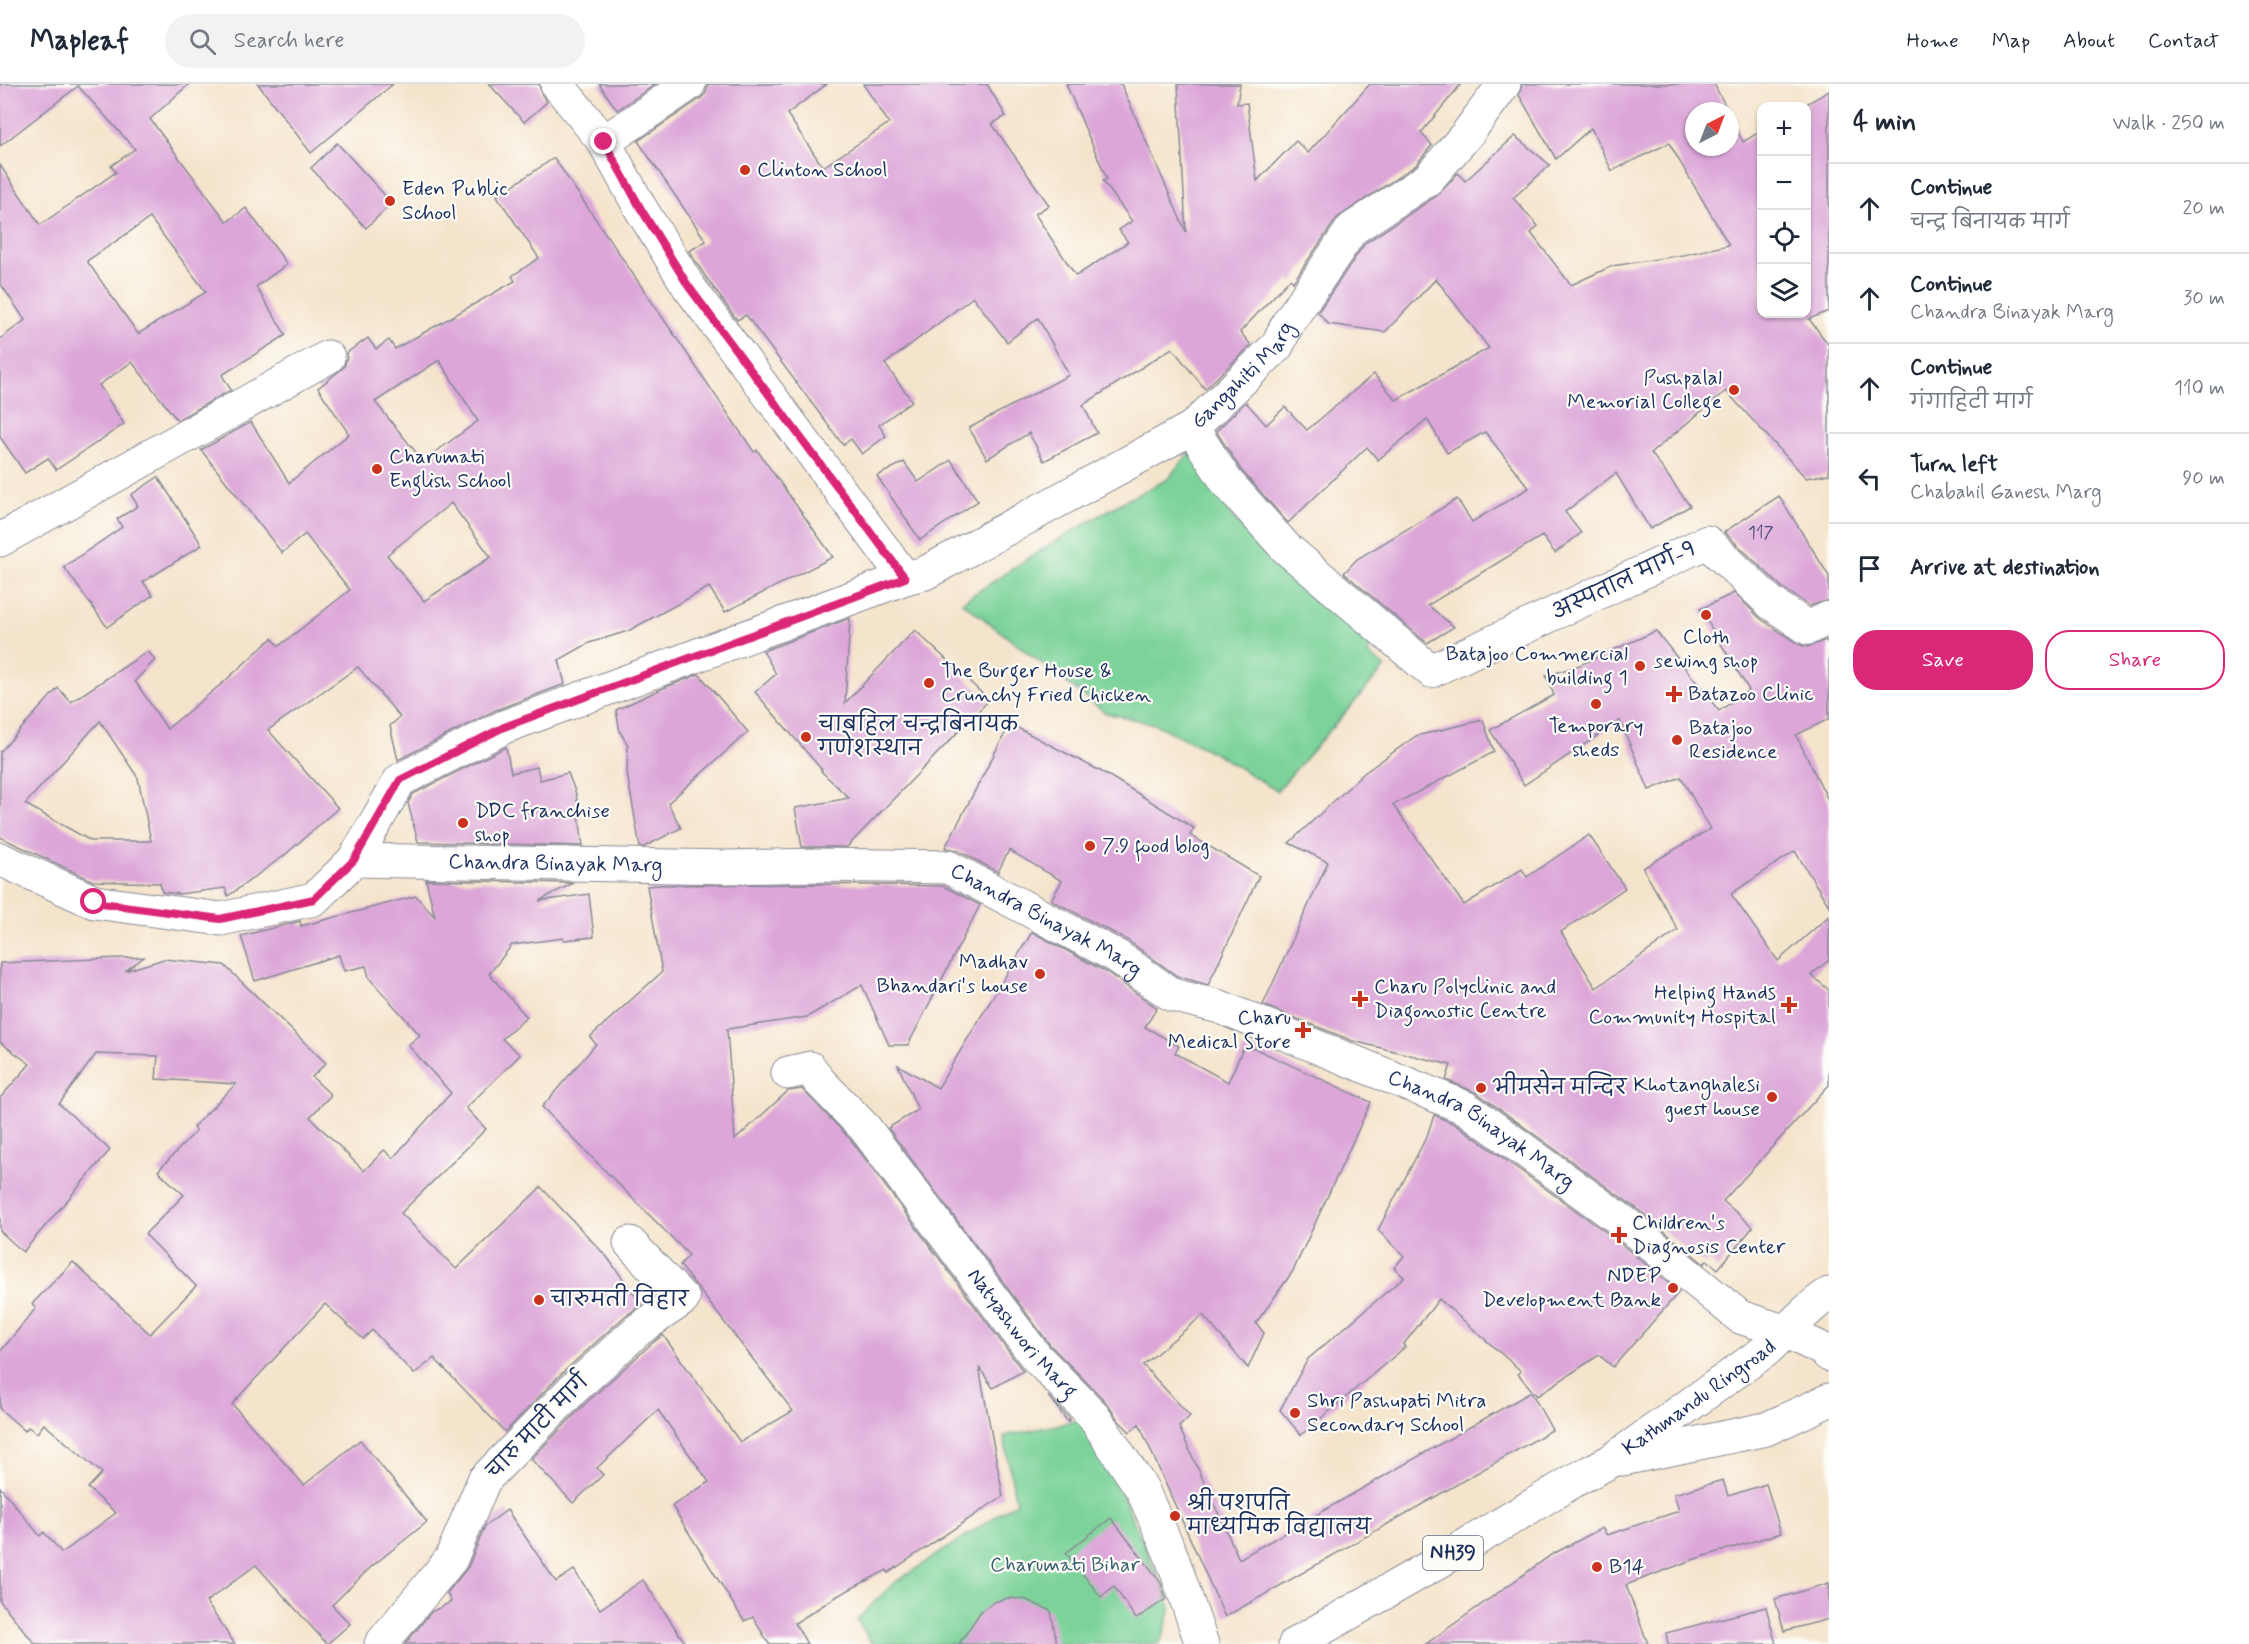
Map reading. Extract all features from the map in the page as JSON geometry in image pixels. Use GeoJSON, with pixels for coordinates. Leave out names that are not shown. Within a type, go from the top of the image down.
{"type":"FeatureCollection","features":[{"type":"Feature","properties":{"kind":"main road"},"geometry":{"type":"LineString","coordinates":[[557,84],[604,142],[641,209],[689,287],[905,578]]}},
{"type":"Feature","properties":{"kind":"main road"},"geometry":{"type":"LineString","coordinates":[[604,142],[689,84]]}},
{"type":"Feature","properties":{"kind":"main road","name":"Gangahiti Marg"},"geometry":{"type":"LineString","coordinates":[[354,860],[400,780],[504,727],[905,578],[925,573],[1191,428],[1277,346],[1288,323],[1352,229],[1428,178],[1467,134],[1504,84]]}},
{"type":"Feature","properties":{"kind":"main road"},"geometry":{"type":"LineString","coordinates":[[0,540],[328,357]]}},
{"type":"Feature","properties":{"kind":"main road","name":"अस्पताल मार्ग-१"},"geometry":{"type":"LineString","coordinates":[[1191,428],[1226,481],[1286,548],[1431,671],[1707,542],[1771,603],[1808,628],[1829,618]]}},
{"type":"Feature","properties":{"kind":"main road"},"geometry":{"type":"LineString","coordinates":[[0,859],[94,902],[220,919],[314,899],[354,860]]}},
{"type":"Feature","properties":{"kind":"main road","name":"Chandra Binayak Marg"},"geometry":{"type":"LineString","coordinates":[[354,860],[728,867],[816,865],[948,867],[1118,957],[1172,996],[1220,1007],[1466,1108],[1625,1223],[1740,1317],[1787,1332]]}},
{"type":"Feature","properties":{"kind":"main road","name":"Natyashwori Marg"},"geometry":{"type":"LineString","coordinates":[[788,1072],[810,1068],[819,1081],[865,1128],[1036,1358],[1092,1414],[1142,1489],[1171,1555],[1202,1644]]}},
{"type":"Feature","properties":{"kind":"main road","name":"चारु माटी मार्ग"},"geometry":{"type":"LineString","coordinates":[[381,1644],[451,1559],[484,1480],[573,1389],[638,1330],[683,1299],[630,1243]]}},
{"type":"Feature","properties":{"kind":"main road","name":"Kathmandu Ringroad"},"geometry":{"type":"LineString","coordinates":[[1295,1644],[1611,1461],[1765,1351],[1818,1300],[1829,1294]]}},
{"type":"Feature","properties":{"kind":"main road","name":"Kathmandu Ringroad"},"geometry":{"type":"LineString","coordinates":[[1787,1332],[1829,1354]]}},
{"type":"Feature","properties":{"kind":"main road","name":"Kathmandu Ringroad"},"geometry":{"type":"LineString","coordinates":[[1611,1461],[1766,1429],[1829,1400]]}},
{"type":"Feature","properties":{"kind":"green space"},"geometry":{"type":"Polygon","coordinates":[[[1191,451],[1228,512],[1270,559],[1374,642],[1367,653],[1385,667],[1277,791],[1220,756],[1155,724],[1106,713],[962,602],[1035,554],[1119,504],[1168,479],[1191,451]]]}},
{"type":"Feature","properties":{"kind":"green space","name":"Charumati Bihar"},"geometry":{"type":"Polygon","coordinates":[[[1089,1418],[1171,1607],[1159,1644],[872,1644],[857,1619],[894,1583],[1016,1503],[1004,1436],[1089,1418]]]}},
{"type":"Feature","properties":{"kind":"building"},"geometry":{"type":"Polygon","coordinates":[[[0,84],[189,84],[150,119],[227,222],[246,208],[287,264],[256,287],[286,335],[222,375],[231,390],[177,420],[132,362],[99,385],[124,424],[56,470],[48,458],[25,473],[0,437],[0,339],[25,320],[0,283],[0,165],[40,225],[116,172],[111,166],[135,149],[78,86],[0,146],[0,84]],[[150,218],[87,261],[138,334],[206,292],[150,218]]]}},
{"type":"Feature","properties":{"kind":"building"},"geometry":{"type":"Polygon","coordinates":[[[258,84],[393,84],[311,153],[258,84]]]}},
{"type":"Feature","properties":{"kind":"building"},"geometry":{"type":"Polygon","coordinates":[[[489,84],[539,84],[547,102],[524,122],[489,84]]]}},
{"type":"Feature","properties":{"kind":"building"},"geometry":{"type":"Polygon","coordinates":[[[599,84],[656,84],[617,110],[599,84]]]}},
{"type":"Feature","properties":{"kind":"building"},"geometry":{"type":"Polygon","coordinates":[[[708,84],[827,84],[787,114],[823,167],[889,123],[863,84],[987,84],[1006,116],[992,124],[1049,205],[1035,214],[1076,276],[1128,242],[1119,230],[1132,221],[1103,181],[1107,179],[1066,84],[1121,84],[1186,232],[1178,84],[1240,84],[1237,104],[1247,103],[1257,181],[1296,141],[1308,153],[1370,84],[1461,84],[1421,133],[1432,145],[1416,165],[1337,218],[1293,282],[1290,279],[1240,332],[1251,345],[1205,389],[1172,348],[1083,405],[1097,433],[1044,461],[1029,433],[987,459],[969,428],[1069,375],[1038,318],[1007,342],[973,297],[885,364],[912,401],[879,425],[886,436],[862,454],[851,439],[843,445],[746,315],[737,320],[705,276],[689,251],[706,241],[638,141],[700,99],[706,93],[708,84]]]}},
{"type":"Feature","properties":{"kind":"building"},"geometry":{"type":"Polygon","coordinates":[[[1522,84],[1714,84],[1723,102],[1685,102],[1685,156],[1739,156],[1739,134],[1743,142],[1757,133],[1757,318],[1811,318],[1810,102],[1829,91],[1829,311],[1809,319],[1829,345],[1829,474],[1806,478],[1726,391],[1651,453],[1690,506],[1650,529],[1616,473],[1565,512],[1581,533],[1555,553],[1542,536],[1428,605],[1454,627],[1427,643],[1344,573],[1357,559],[1457,499],[1472,522],[1529,488],[1485,432],[1447,453],[1427,419],[1378,460],[1367,447],[1288,523],[1241,470],[1216,431],[1246,402],[1266,425],[1285,407],[1307,430],[1374,374],[1396,400],[1489,348],[1436,279],[1385,332],[1328,324],[1318,312],[1365,243],[1438,195],[1458,173],[1465,181],[1515,136],[1550,165],[1513,198],[1538,226],[1531,233],[1571,285],[1612,266],[1729,245],[1669,143],[1612,171],[1591,128],[1556,159],[1519,95],[1522,84]]]}},
{"type":"Feature","properties":{"kind":"building"},"geometry":{"type":"Polygon","coordinates":[[[337,143],[392,203],[366,228],[311,168],[337,143]]]}},
{"type":"Feature","properties":{"kind":"building"},"geometry":{"type":"Polygon","coordinates":[[[554,158],[754,452],[757,450],[833,557],[725,612],[709,587],[628,631],[589,643],[559,660],[565,684],[496,710],[398,760],[390,726],[400,717],[358,667],[268,730],[338,808],[285,855],[228,896],[225,888],[179,894],[162,892],[160,883],[93,881],[0,837],[0,752],[58,688],[71,702],[148,651],[155,660],[135,681],[167,729],[272,638],[279,646],[350,590],[305,534],[282,553],[201,450],[251,422],[289,483],[349,434],[318,388],[344,367],[346,353],[368,338],[376,349],[389,340],[395,349],[515,281],[512,276],[539,258],[497,196],[554,158]],[[439,360],[375,402],[423,461],[478,421],[439,360]],[[451,503],[387,555],[424,601],[491,557],[451,503]],[[100,721],[25,804],[91,841],[151,841],[138,778],[100,721]]]}},
{"type":"Feature","properties":{"kind":"building"},"geometry":{"type":"Polygon","coordinates":[[[951,460],[978,501],[920,540],[877,476],[904,462],[918,482],[951,460]]]}},
{"type":"Feature","properties":{"kind":"building"},"geometry":{"type":"Polygon","coordinates":[[[158,477],[202,545],[143,582],[153,595],[107,627],[64,567],[122,527],[117,519],[138,506],[131,495],[158,477]]]}},
{"type":"Feature","properties":{"kind":"building"},"geometry":{"type":"Polygon","coordinates":[[[1779,496],[1829,576],[1829,600],[1810,606],[1783,588],[1724,532],[1779,496]]]}},
{"type":"Feature","properties":{"kind":"building"},"geometry":{"type":"Polygon","coordinates":[[[1734,593],[1761,619],[1798,644],[1807,647],[1826,640],[1829,646],[1829,719],[1796,735],[1829,802],[1829,906],[1795,851],[1731,894],[1778,961],[1829,916],[1829,960],[1811,975],[1829,990],[1829,1085],[1723,1201],[1753,1227],[1718,1269],[1707,1260],[1704,1264],[1636,1208],[1477,1093],[1446,1080],[1451,1065],[1353,1041],[1263,1005],[1328,862],[1289,843],[1364,773],[1416,736],[1483,720],[1494,752],[1393,805],[1464,905],[1522,869],[1527,877],[1589,835],[1625,888],[1561,932],[1596,988],[1678,930],[1643,868],[1710,829],[1681,777],[1649,790],[1620,721],[1524,785],[1490,730],[1554,695],[1546,676],[1580,665],[1656,631],[1719,711],[1749,690],[1700,609],[1734,593]]]}},
{"type":"Feature","properties":{"kind":"building"},"geometry":{"type":"Polygon","coordinates":[[[850,618],[845,703],[915,630],[989,700],[847,847],[802,847],[795,808],[849,798],[821,771],[755,692],[776,674],[763,651],[850,618]]]}},
{"type":"Feature","properties":{"kind":"building"},"geometry":{"type":"Polygon","coordinates":[[[699,674],[748,732],[668,803],[681,828],[640,847],[627,773],[628,745],[620,732],[616,710],[699,674]]]}},
{"type":"Feature","properties":{"kind":"building"},"geometry":{"type":"Polygon","coordinates":[[[1010,724],[1106,774],[1194,828],[1190,835],[1259,876],[1208,985],[1177,976],[1127,940],[1051,900],[1062,881],[1009,850],[998,872],[957,850],[945,848],[1010,724]]]}},
{"type":"Feature","properties":{"kind":"building"},"geometry":{"type":"Polygon","coordinates":[[[506,747],[511,773],[537,767],[540,780],[568,773],[576,794],[583,846],[418,842],[408,803],[413,794],[506,747]]]}},
{"type":"Feature","properties":{"kind":"building"},"geometry":{"type":"Polygon","coordinates":[[[426,880],[573,883],[539,901],[589,894],[594,937],[564,940],[563,938],[512,945],[489,974],[527,1017],[502,1039],[520,1055],[466,1108],[486,1129],[401,1213],[456,1269],[541,1187],[607,1257],[642,1305],[625,1316],[560,1375],[505,1432],[434,1358],[414,1374],[372,1330],[363,1339],[325,1304],[232,1404],[304,1485],[360,1440],[427,1522],[371,1567],[332,1605],[350,1624],[327,1644],[256,1565],[206,1602],[235,1644],[35,1644],[0,1601],[0,1487],[40,1536],[44,1532],[62,1553],[116,1513],[88,1488],[102,1473],[44,1424],[37,1433],[28,1427],[25,1431],[0,1409],[0,1352],[36,1308],[32,1304],[73,1262],[150,1334],[196,1286],[145,1234],[184,1195],[158,1171],[196,1131],[193,1127],[236,1084],[156,1079],[158,1056],[96,1054],[59,1104],[110,1150],[23,1252],[0,1231],[0,1098],[30,1064],[0,1042],[0,963],[144,957],[125,971],[164,959],[224,965],[326,1063],[312,1077],[331,1095],[310,1117],[364,1171],[384,1150],[393,1158],[451,1093],[408,1045],[420,1035],[369,978],[366,966],[344,971],[339,955],[255,981],[241,936],[300,921],[301,926],[416,896],[435,917],[426,880]]]}},
{"type":"Feature","properties":{"kind":"building"},"geometry":{"type":"Polygon","coordinates":[[[811,884],[943,886],[980,905],[908,1045],[889,1045],[862,985],[807,1017],[727,1029],[735,1140],[788,1091],[802,1089],[851,1140],[1023,1371],[993,1388],[979,1367],[1003,1496],[888,1573],[887,1570],[839,1595],[795,1623],[807,1644],[769,1644],[753,1617],[744,1621],[672,1506],[709,1482],[658,1410],[597,1468],[603,1475],[573,1503],[531,1459],[586,1403],[663,1335],[740,1442],[793,1411],[680,1265],[689,1255],[542,1107],[596,1044],[590,1037],[662,972],[647,886],[811,884]]]}},
{"type":"Feature","properties":{"kind":"building"},"geometry":{"type":"Polygon","coordinates":[[[1032,932],[1108,973],[1157,1008],[1145,1027],[1179,1046],[1175,1053],[1228,1082],[1243,1049],[1256,1049],[1371,1102],[1293,1271],[1256,1323],[1264,1333],[1248,1368],[1203,1315],[1143,1365],[1190,1416],[1179,1427],[1239,1559],[1531,1392],[1552,1430],[1225,1617],[1139,1424],[1130,1432],[1105,1401],[1050,1345],[888,1128],[918,1110],[898,1065],[938,1088],[1032,932]]]}},
{"type":"Feature","properties":{"kind":"building"},"geometry":{"type":"Polygon","coordinates":[[[1434,1115],[1457,1125],[1614,1238],[1679,1292],[1613,1367],[1599,1355],[1537,1396],[1518,1374],[1521,1371],[1439,1299],[1403,1345],[1405,1347],[1301,1435],[1280,1410],[1308,1359],[1404,1277],[1394,1268],[1404,1256],[1378,1230],[1427,1136],[1434,1115]]]}},
{"type":"Feature","properties":{"kind":"building"},"geometry":{"type":"Polygon","coordinates":[[[1048,1396],[1070,1419],[1068,1422],[1048,1396]]]}},
{"type":"Feature","properties":{"kind":"building"},"geometry":{"type":"Polygon","coordinates":[[[1723,1480],[1728,1496],[1766,1484],[1781,1533],[1695,1559],[1626,1585],[1648,1644],[1426,1644],[1551,1555],[1602,1528],[1607,1535],[1679,1511],[1674,1494],[1723,1480]]]}},
{"type":"Feature","properties":{"kind":"building"},"geometry":{"type":"Polygon","coordinates":[[[507,1510],[556,1582],[574,1570],[600,1609],[643,1580],[686,1644],[405,1644],[431,1612],[451,1602],[447,1593],[468,1567],[485,1526],[507,1510]]]}},
{"type":"Feature","properties":{"kind":"building"},"geometry":{"type":"Polygon","coordinates":[[[1111,1518],[1160,1581],[1166,1599],[1136,1619],[1114,1586],[1101,1597],[1066,1553],[1111,1518]]]}},
{"type":"Feature","properties":{"kind":"building"},"geometry":{"type":"Polygon","coordinates":[[[1829,1583],[1829,1619],[1784,1631],[1775,1599],[1829,1583]]]}},
{"type":"Feature","properties":{"kind":"building"},"geometry":{"type":"Polygon","coordinates":[[[1008,1598],[1024,1599],[1051,1611],[1057,1644],[959,1644],[981,1611],[994,1602],[1008,1598]]]}},
{"type":"Feature","properties":{"kind":"building"},"geometry":{"type":"Polygon","coordinates":[[[1766,1607],[1776,1644],[1668,1644],[1666,1633],[1766,1607]]]}},
{"type":"Feature","properties":{"kind":"place","name":"Clinton School"},"geometry":{"type":"Point","coordinates":[745,170]}},
{"type":"Feature","properties":{"kind":"place","name":"Eden Public School"},"geometry":{"type":"Point","coordinates":[390,201]}},
{"type":"Feature","properties":{"kind":"place","name":"Pushpalal Memorial College"},"geometry":{"type":"Point","coordinates":[1734,390]}},
{"type":"Feature","properties":{"kind":"place","name":"Charumati English School"},"geometry":{"type":"Point","coordinates":[377,469]}},
{"type":"Feature","properties":{"kind":"place","name":"Cloth sewing shop"},"geometry":{"type":"Point","coordinates":[1706,615]}},
{"type":"Feature","properties":{"kind":"place","name":"Batajoo Commercial building 1"},"geometry":{"type":"Point","coordinates":[1640,666]}},
{"type":"Feature","properties":{"kind":"place","name":"The Burger House & Crunchy Fried Chicken"},"geometry":{"type":"Point","coordinates":[929,683]}},
{"type":"Feature","properties":{"kind":"place","name":"Batazoo Clinic"},"geometry":{"type":"Point","coordinates":[1674,694]}},
{"type":"Feature","properties":{"kind":"place","name":"Temporary sheds"},"geometry":{"type":"Point","coordinates":[1596,704]}},
{"type":"Feature","properties":{"kind":"place","name":"चाबहिल चन्द्रबिनायक गणेशस्थान"},"geometry":{"type":"Point","coordinates":[806,737]}},
{"type":"Feature","properties":{"kind":"place","name":"Batajoo Residence"},"geometry":{"type":"Point","coordinates":[1677,740]}},
{"type":"Feature","properties":{"kind":"place","name":"DDC franchise shop"},"geometry":{"type":"Point","coordinates":[463,823]}},
{"type":"Feature","properties":{"kind":"place","name":"7.9 food blog"},"geometry":{"type":"Point","coordinates":[1090,846]}},
{"type":"Feature","properties":{"kind":"place","name":"Madhav Bhandari's house"},"geometry":{"type":"Point","coordinates":[1040,974]}},
{"type":"Feature","properties":{"kind":"place","name":"Charu Polyclinic and Diagonostic Centre"},"geometry":{"type":"Point","coordinates":[1360,999]}},
{"type":"Feature","properties":{"kind":"place","name":"Helping Hands Community Hospital"},"geometry":{"type":"Point","coordinates":[1789,1005]}},
{"type":"Feature","properties":{"kind":"place","name":"Charu Medical Store"},"geometry":{"type":"Point","coordinates":[1303,1030]}},
{"type":"Feature","properties":{"kind":"place","name":"भीमसेन मन्दिर"},"geometry":{"type":"Point","coordinates":[1481,1088]}},
{"type":"Feature","properties":{"kind":"place","name":"Khotanghalesi guest house"},"geometry":{"type":"Point","coordinates":[1772,1097]}},
{"type":"Feature","properties":{"kind":"place","name":"Children's Diagnosis Center"},"geometry":{"type":"Point","coordinates":[1619,1235]}},
{"type":"Feature","properties":{"kind":"place","name":"NDEP Development Bank"},"geometry":{"type":"Point","coordinates":[1673,1288]}},
{"type":"Feature","properties":{"kind":"place","name":"चारुमती विहार"},"geometry":{"type":"Point","coordinates":[539,1300]}},
{"type":"Feature","properties":{"kind":"place","name":"Shri Pashupati Mitra Secondary School"},"geometry":{"type":"Point","coordinates":[1295,1413]}},
{"type":"Feature","properties":{"kind":"place","name":"श्री पशुपति माध्यमिक विद्यालय"},"geometry":{"type":"Point","coordinates":[1175,1516]}},
{"type":"Feature","properties":{"kind":"place","name":"B14"},"geometry":{"type":"Point","coordinates":[1597,1567]}},
{"type":"Feature","properties":{"kind":"route"},"geometry":{"type":"LineString","coordinates":[[94,902],[220,919],[314,899],[354,860],[400,780],[504,727],[905,578],[689,287],[641,209],[604,142]]}}]}
